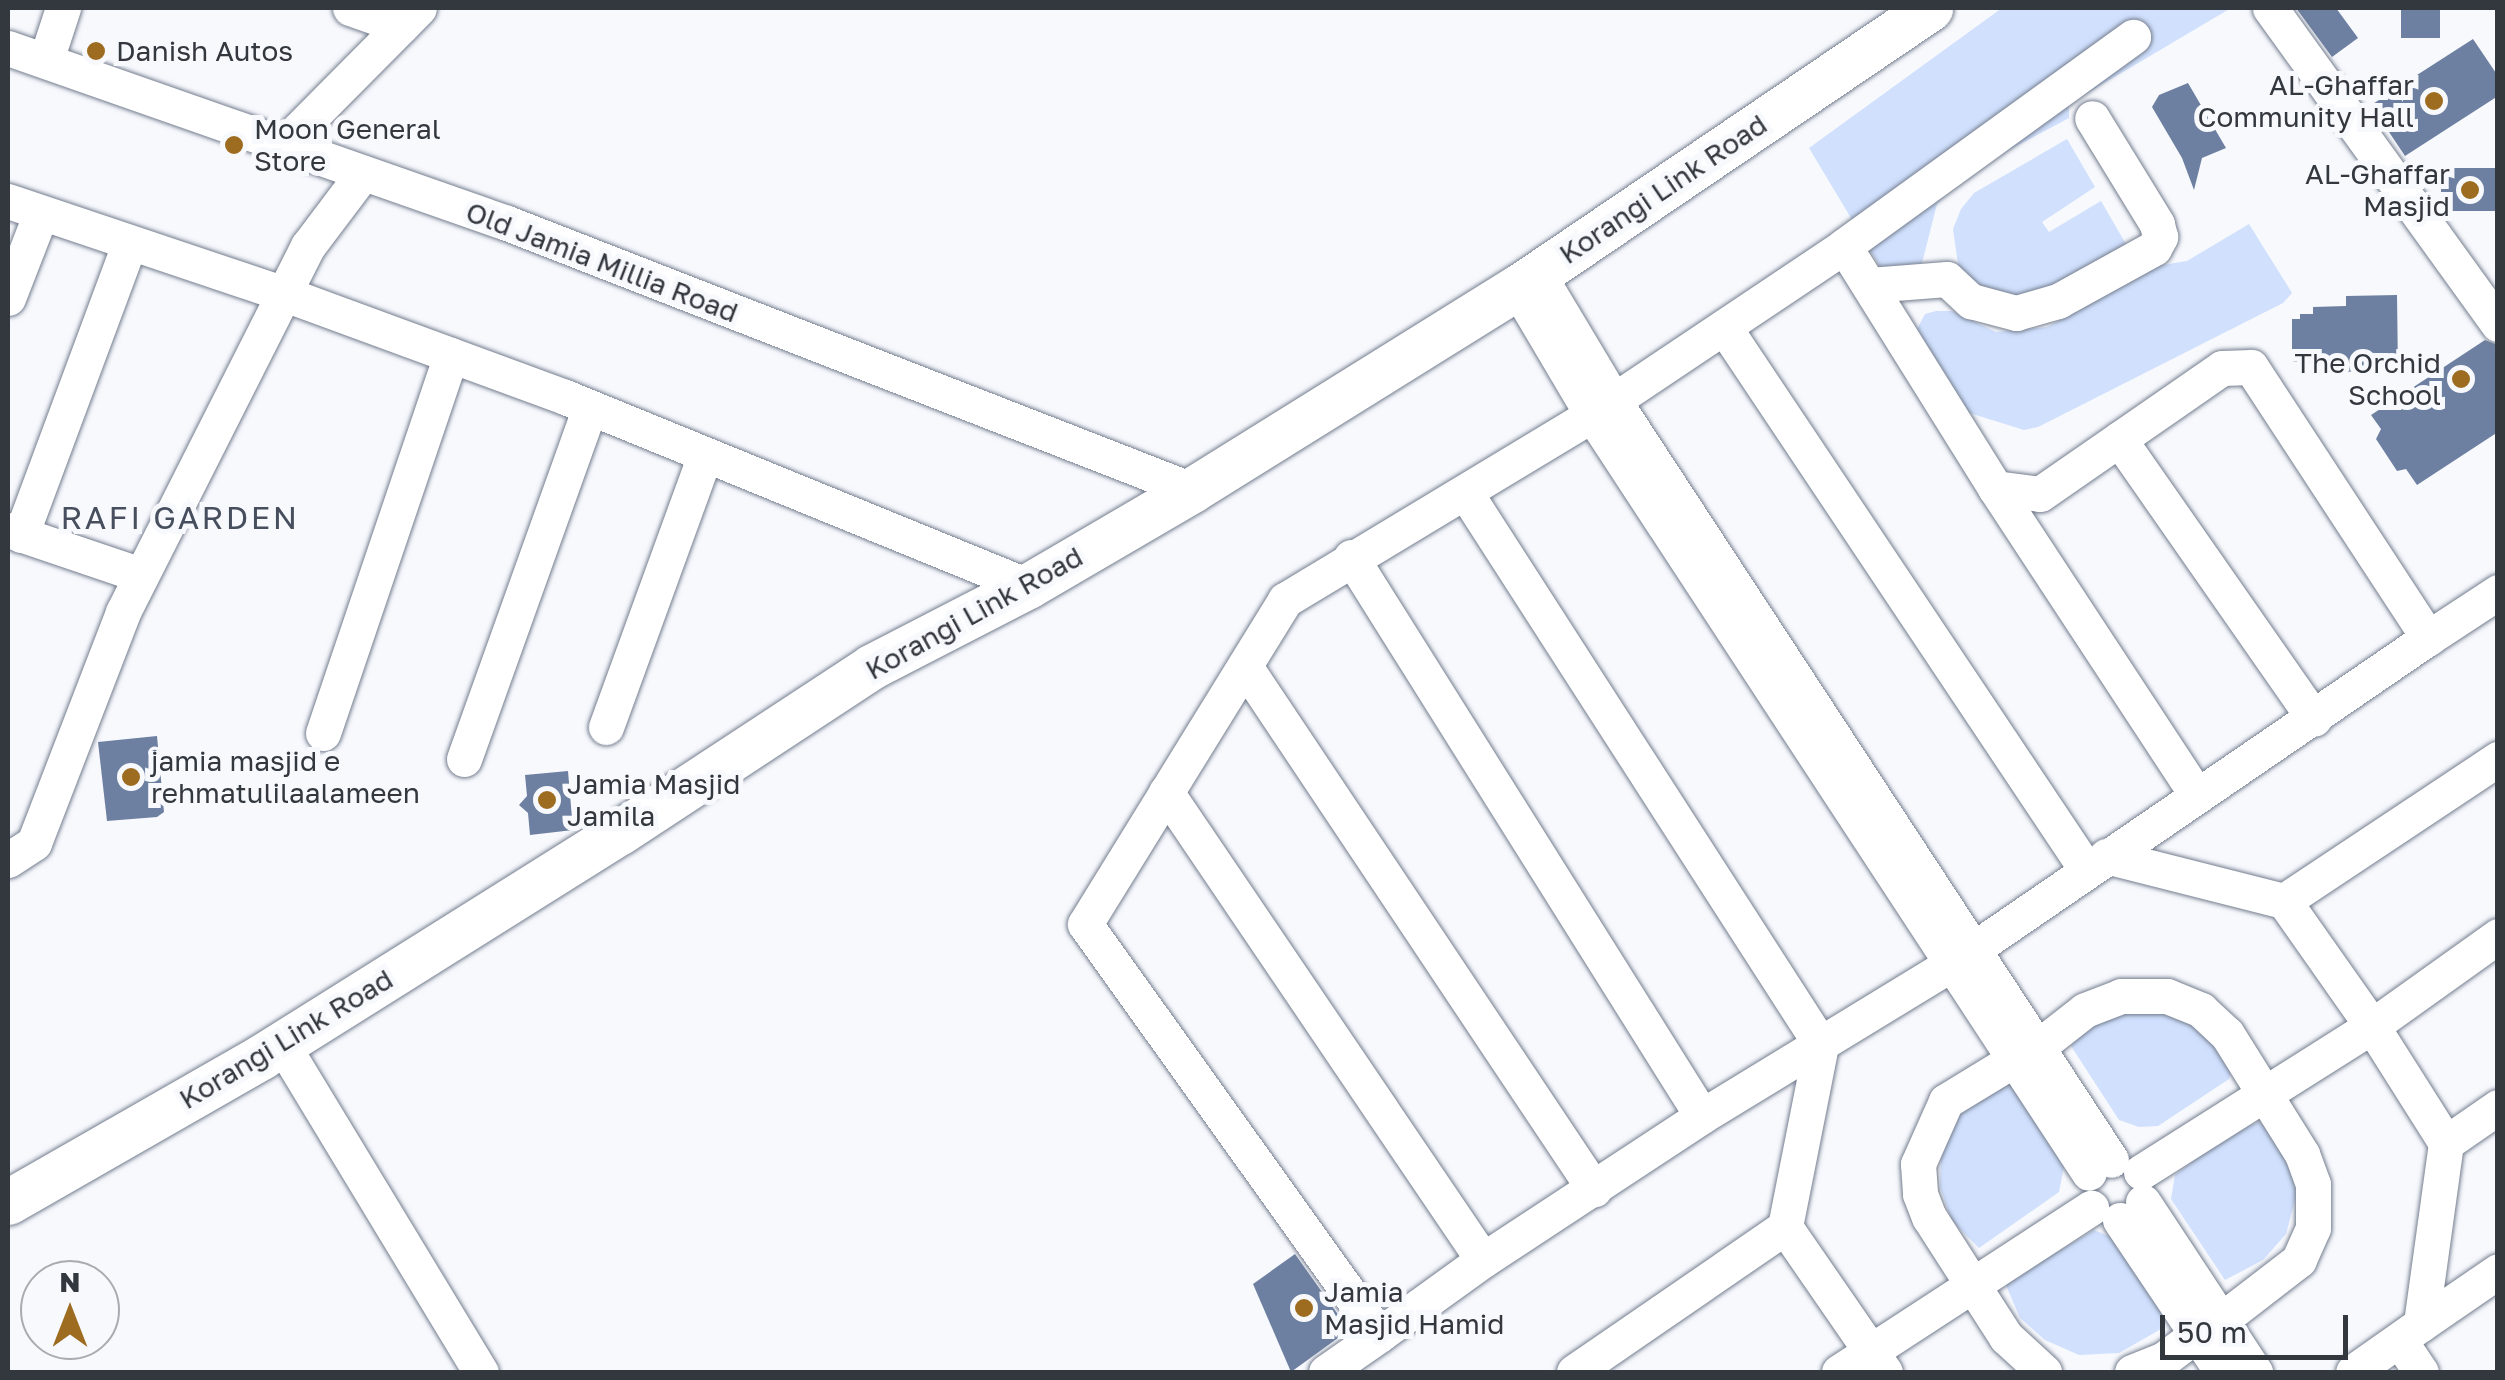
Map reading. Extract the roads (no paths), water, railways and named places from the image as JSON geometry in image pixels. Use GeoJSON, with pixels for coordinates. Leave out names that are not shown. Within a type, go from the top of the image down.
{"type":"FeatureCollection","features":[{"type":"Feature","properties":{"kind":"main road","name":"Korangi Link Road"},"geometry":{"type":"LineString","coordinates":[[8,1202],[282,1044],[620,832],[871,668],[1028,586],[1192,490],[1527,281],[1930,8]]}},
{"type":"Feature","properties":{"kind":"street"},"geometry":{"type":"LineString","coordinates":[[46,60],[63,8]]}},
{"type":"Feature","properties":{"kind":"street"},"geometry":{"type":"LineString","coordinates":[[350,8],[410,17]]}},
{"type":"Feature","properties":{"kind":"street"},"geometry":{"type":"LineString","coordinates":[[2270,8],[2498,324]]}},
{"type":"Feature","properties":{"kind":"street"},"geometry":{"type":"LineString","coordinates":[[285,142],[410,17]]}},
{"type":"Feature","properties":{"kind":"street"},"geometry":{"type":"LineString","coordinates":[[1380,1334],[1085,924],[1285,600],[1351,556],[1603,408],[1844,246],[2133,37]]}},
{"type":"Feature","properties":{"kind":"street","name":"Old Jamia Millia Road"},"geometry":{"type":"LineString","coordinates":[[8,48],[285,142],[507,224],[1192,490]]}},
{"type":"Feature","properties":{"kind":"street"},"geometry":{"type":"LineString","coordinates":[[1868,285],[1947,279],[1971,301],[2016,313],[2058,301],[2154,248],[2160,237],[2156,224],[2092,118]]}},
{"type":"Feature","properties":{"kind":"street"},"geometry":{"type":"LineString","coordinates":[[8,860],[34,843],[141,575],[308,246],[363,172]]}},
{"type":"Feature","properties":{"kind":"street"},"geometry":{"type":"LineString","coordinates":[[8,298],[24,207],[285,294],[450,355],[1028,586]]}},
{"type":"Feature","properties":{"kind":"street"},"geometry":{"type":"LineString","coordinates":[[130,244],[14,533],[141,575]]}},
{"type":"Feature","properties":{"kind":"street"},"geometry":{"type":"LineString","coordinates":[[1844,246],[1995,488],[2197,795]]}},
{"type":"Feature","properties":{"kind":"street"},"geometry":{"type":"LineString","coordinates":[[1527,281],[1603,408],[2116,1189],[2209,1328],[2255,1372]]}},
{"type":"Feature","properties":{"kind":"street"},"geometry":{"type":"LineString","coordinates":[[1724,327],[2096,863],[2284,902],[2372,1026],[2446,1143],[2410,1333],[2421,1372]]}},
{"type":"Feature","properties":{"kind":"street"},"geometry":{"type":"LineString","coordinates":[[323,732],[450,355]]}},
{"type":"Feature","properties":{"kind":"street"},"geometry":{"type":"LineString","coordinates":[[1995,488],[2040,494],[2222,368],[2251,367],[2428,638]]}},
{"type":"Feature","properties":{"kind":"street"},"geometry":{"type":"LineString","coordinates":[[464,759],[590,408]]}},
{"type":"Feature","properties":{"kind":"street"},"geometry":{"type":"LineString","coordinates":[[2119,439],[2314,719]]}},
{"type":"Feature","properties":{"kind":"street"},"geometry":{"type":"LineString","coordinates":[[606,727],[705,455]]}},
{"type":"Feature","properties":{"kind":"street"},"geometry":{"type":"LineString","coordinates":[[1465,492],[1821,1045],[1785,1228],[1574,1372]]}},
{"type":"Feature","properties":{"kind":"street"},"geometry":{"type":"LineString","coordinates":[[1351,556],[1702,1116]]}},
{"type":"Feature","properties":{"kind":"street"},"geometry":{"type":"LineString","coordinates":[[1326,1372],[1483,1260],[1702,1116],[1964,955],[2498,592]]}},
{"type":"Feature","properties":{"kind":"street"},"geometry":{"type":"LineString","coordinates":[[1246,668],[1594,1189]]}},
{"type":"Feature","properties":{"kind":"street"},"geometry":{"type":"LineString","coordinates":[[2284,902],[2498,760]]}},
{"type":"Feature","properties":{"kind":"street"},"geometry":{"type":"LineString","coordinates":[[1166,792],[1483,1260]]}},
{"type":"Feature","properties":{"kind":"street"},"geometry":{"type":"LineString","coordinates":[[1840,1372],[1878,1362],[1971,1285],[2372,1026],[2498,936]]}},
{"type":"Feature","properties":{"kind":"street"},"geometry":{"type":"LineString","coordinates":[[2044,1372],[2006,1337],[1929,1218],[1920,1194],[1918,1164],[1946,1101],[2027,1052],[2085,1010],[2121,996],[2167,996],[2201,1010],[2227,1034],[2302,1154],[2312,1184],[2312,1228],[2299,1260],[2164,1359],[2132,1372]]}},
{"type":"Feature","properties":{"kind":"street"},"geometry":{"type":"LineString","coordinates":[[282,1044],[481,1372]]}},
{"type":"Feature","properties":{"kind":"street"},"geometry":{"type":"LineString","coordinates":[[2446,1143],[2498,1108]]}},
{"type":"Feature","properties":{"kind":"street"},"geometry":{"type":"LineString","coordinates":[[1785,1228],[1878,1362]]}},
{"type":"Feature","properties":{"kind":"street"},"geometry":{"type":"LineString","coordinates":[[2353,1372],[2410,1333],[2491,1289]]}},
{"type":"Feature","properties":{"kind":"street"},"geometry":{"type":"LineString","coordinates":[[2209,1328],[2222,1372]]}},
{"type":"Feature","properties":{"kind":"place","name":"Danish Autos"},"geometry":{"type":"Point","coordinates":[96,51]}},
{"type":"Feature","properties":{"kind":"place","name":"AL-Ghaffar Community Hall"},"geometry":{"type":"Point","coordinates":[2434,101]}},
{"type":"Feature","properties":{"kind":"place","name":"Moon General Store"},"geometry":{"type":"Point","coordinates":[234,145]}},
{"type":"Feature","properties":{"kind":"place","name":"AL-Ghaffar Masjid"},"geometry":{"type":"Point","coordinates":[2470,190]}},
{"type":"Feature","properties":{"kind":"place","name":"The Orchid School"},"geometry":{"type":"Point","coordinates":[2461,379]}},
{"type":"Feature","properties":{"kind":"place","name":"jamia masjid e rehmatulilaalameen"},"geometry":{"type":"Point","coordinates":[131,777]}},
{"type":"Feature","properties":{"kind":"place","name":"Jamia Masjid Jamila"},"geometry":{"type":"Point","coordinates":[547,800]}},
{"type":"Feature","properties":{"kind":"place","name":"Jamia Masjid Hamid"},"geometry":{"type":"Point","coordinates":[1304,1308]}},
{"type":"Feature","properties":{"kind":"district","name":"RAFI GARDEN"},"geometry":{"type":"Point","coordinates":[180,517]}}]}
